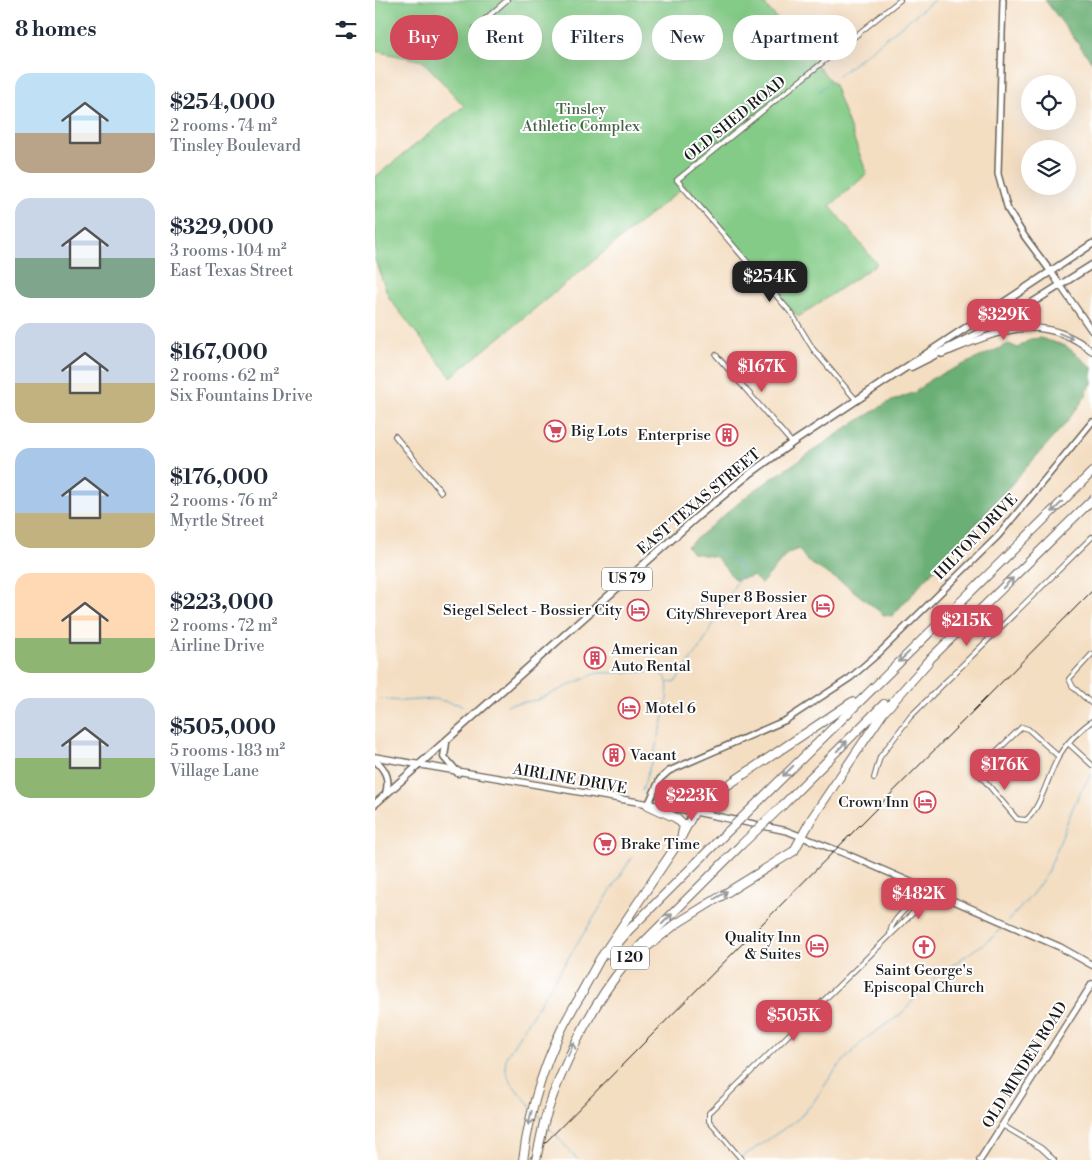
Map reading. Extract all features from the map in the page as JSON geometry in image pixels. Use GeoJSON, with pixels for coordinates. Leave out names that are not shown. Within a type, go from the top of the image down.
{"type":"FeatureCollection","features":[{"type":"Feature","properties":{"kind":"highway","name":"I 20"},"geometry":{"type":"LineString","coordinates":[[523,1160],[533,1105],[559,1036],[580,995],[624,936],[1092,472]]}},
{"type":"Feature","properties":{"kind":"highway","name":"I 20"},"geometry":{"type":"LineString","coordinates":[[536,1160],[544,1122],[553,1094],[584,1025],[601,997],[625,964],[741,845],[1092,500]]}},
{"type":"Feature","properties":{"kind":"highway"},"geometry":{"type":"LineString","coordinates":[[625,964],[682,920],[794,851],[804,836],[812,818],[883,713],[929,661]]}},
{"type":"Feature","properties":{"kind":"highway"},"geometry":{"type":"LineString","coordinates":[[580,995],[600,959],[678,843],[701,802],[837,713],[885,676]]}},
{"type":"Feature","properties":{"kind":"highway"},"geometry":{"type":"LineString","coordinates":[[648,805],[680,820],[684,829],[678,843]]}},
{"type":"Feature","properties":{"kind":"main road","name":"EAST TEXAS STREET"},"geometry":{"type":"LineString","coordinates":[[375,804],[698,516],[752,472],[895,376],[922,355],[1092,244]]}},
{"type":"Feature","properties":{"kind":"main road","name":"EAST TEXAS STREET"},"geometry":{"type":"LineString","coordinates":[[895,376],[1008,318],[1092,265]]}},
{"type":"Feature","properties":{"kind":"main road"},"geometry":{"type":"LineString","coordinates":[[1051,272],[1092,331]]}},
{"type":"Feature","properties":{"kind":"main road"},"geometry":{"type":"LineString","coordinates":[[919,363],[992,333],[1019,328],[1037,328],[1059,334],[1092,351]]}},
{"type":"Feature","properties":{"kind":"main road"},"geometry":{"type":"LineString","coordinates":[[448,739],[444,748],[444,757],[458,772]]}},
{"type":"Feature","properties":{"kind":"main road"},"geometry":{"type":"LineString","coordinates":[[375,759],[387,773],[388,784],[385,795]]}},
{"type":"Feature","properties":{"kind":"main road","name":"AIRLINE DRIVE"},"geometry":{"type":"LineString","coordinates":[[375,759],[696,812],[767,826],[804,836],[1013,926],[1062,948],[1092,965]]}},
{"type":"Feature","properties":{"kind":"main road","name":"OLD MINDEN ROAD"},"geometry":{"type":"LineString","coordinates":[[980,1160],[1092,984]]}},
{"type":"Feature","properties":{"kind":"street"},"geometry":{"type":"LineString","coordinates":[[490,15],[507,0]]}},
{"type":"Feature","properties":{"kind":"street","name":"OLD SHED ROAD"},"geometry":{"type":"LineString","coordinates":[[857,401],[813,349],[792,314],[677,180],[900,0]]}},
{"type":"Feature","properties":{"kind":"street"},"geometry":{"type":"LineString","coordinates":[[1003,0],[998,174],[1008,210],[1025,238],[1051,272]]}},
{"type":"Feature","properties":{"kind":"street"},"geometry":{"type":"LineString","coordinates":[[716,355],[793,443]]}},
{"type":"Feature","properties":{"kind":"street","name":"HILTON DRIVE"},"geometry":{"type":"LineString","coordinates":[[648,805],[660,779],[669,771],[787,720],[822,699],[867,664],[1007,526],[1092,422]]}},
{"type":"Feature","properties":{"kind":"street"},"geometry":{"type":"LineString","coordinates":[[395,436],[441,492]]}},
{"type":"Feature","properties":{"kind":"street"},"geometry":{"type":"LineString","coordinates":[[874,778],[880,757],[906,721],[1092,537]]}},
{"type":"Feature","properties":{"kind":"street"},"geometry":{"type":"LineString","coordinates":[[1092,654],[1072,674],[1069,682],[1092,704]]}},
{"type":"Feature","properties":{"kind":"street"},"geometry":{"type":"LineString","coordinates":[[1058,756],[1029,729],[1022,727],[979,770],[981,777],[1019,821],[1026,820],[1031,815],[1058,756],[1092,721]]}},
{"type":"Feature","properties":{"kind":"street"},"geometry":{"type":"LineString","coordinates":[[1069,743],[1092,765]]}},
{"type":"Feature","properties":{"kind":"street"},"geometry":{"type":"LineString","coordinates":[[890,933],[894,921],[917,898],[922,887]]}},
{"type":"Feature","properties":{"kind":"street"},"geometry":{"type":"LineString","coordinates":[[742,1160],[709,1121],[709,1114],[890,933],[897,929],[924,902],[930,891]]}},
{"type":"Feature","properties":{"kind":"street"},"geometry":{"type":"LineString","coordinates":[[1002,1125],[1041,1148],[1054,1160]]}},
{"type":"Feature","properties":{"kind":"green space","name":"Tinsley Athletic Complex"},"geometry":{"type":"Polygon","coordinates":[[[375,0],[761,0],[774,15],[733,15],[733,60],[813,60],[834,85],[867,174],[830,206],[877,264],[798,317],[685,186],[451,377],[389,298],[375,260],[375,177],[464,106],[423,61],[418,60],[458,60],[458,15],[390,15],[390,54],[375,51],[375,0]]]}},
{"type":"Feature","properties":{"kind":"green space"},"geometry":{"type":"Polygon","coordinates":[[[1045,0],[1092,0],[1092,62],[1045,0]]]}},
{"type":"Feature","properties":{"kind":"green space"},"geometry":{"type":"Polygon","coordinates":[[[1040,338],[1066,346],[1092,367],[1092,384],[1086,391],[1087,395],[1066,423],[953,550],[945,554],[946,557],[892,616],[884,615],[846,585],[807,561],[799,549],[788,553],[761,584],[753,576],[735,580],[716,557],[693,553],[687,546],[752,492],[887,403],[915,392],[931,379],[1009,344],[1018,348],[1030,339],[1040,338]]]}},
{"type":"Feature","properties":{"kind":"waterway"},"geometry":{"type":"LineString","coordinates":[[838,76],[934,0]]}},
{"type":"Feature","properties":{"kind":"waterway"},"geometry":{"type":"LineString","coordinates":[[819,91],[832,81]]}},
{"type":"Feature","properties":{"kind":"waterway"},"geometry":{"type":"LineString","coordinates":[[668,683],[676,681],[703,643],[741,574],[742,567],[717,548]]}},
{"type":"Feature","properties":{"kind":"waterway"},"geometry":{"type":"LineString","coordinates":[[507,705],[537,700],[597,673],[657,672],[664,675],[667,683],[665,713],[642,791]]}},
{"type":"Feature","properties":{"kind":"waterway"},"geometry":{"type":"LineString","coordinates":[[380,699],[401,701],[434,699],[462,705]]}},
{"type":"Feature","properties":{"kind":"waterway"},"geometry":{"type":"LineString","coordinates":[[1007,922],[1031,896],[1046,874],[1073,807],[1092,774]]}},
{"type":"Feature","properties":{"kind":"waterway"},"geometry":{"type":"LineString","coordinates":[[531,1106],[511,1083],[506,1070],[507,1055],[632,857]]}},
{"type":"Feature","properties":{"kind":"waterway"},"geometry":{"type":"LineString","coordinates":[[738,1160],[798,1119],[812,1104],[836,1069],[864,1040],[900,1015],[935,977],[993,937],[1005,925]]}},
{"type":"Feature","properties":{"kind":"waterway"},"geometry":{"type":"LineString","coordinates":[[535,1111],[542,1119]]}},
{"type":"Feature","properties":{"kind":"waterway"},"geometry":{"type":"LineString","coordinates":[[546,1124],[578,1160]]}},
{"type":"Feature","properties":{"kind":"railway"},"geometry":{"type":"LineString","coordinates":[[528,1160],[1092,591]]}},
{"type":"Feature","properties":{"kind":"place","name":"Big Lots"},"geometry":{"type":"Point","coordinates":[555,431]}},
{"type":"Feature","properties":{"kind":"place","name":"Enterprise"},"geometry":{"type":"Point","coordinates":[727,435]}},
{"type":"Feature","properties":{"kind":"place","name":"Super 8 Bossier City/Shreveport Area"},"geometry":{"type":"Point","coordinates":[823,606]}},
{"type":"Feature","properties":{"kind":"place","name":"Siegel Select - Bossier City"},"geometry":{"type":"Point","coordinates":[638,610]}},
{"type":"Feature","properties":{"kind":"place","name":"American Auto Rental"},"geometry":{"type":"Point","coordinates":[595,658]}},
{"type":"Feature","properties":{"kind":"place","name":"Motel 6"},"geometry":{"type":"Point","coordinates":[629,708]}},
{"type":"Feature","properties":{"kind":"place","name":"Vacant"},"geometry":{"type":"Point","coordinates":[614,755]}},
{"type":"Feature","properties":{"kind":"place","name":"Crown Inn"},"geometry":{"type":"Point","coordinates":[925,802]}},
{"type":"Feature","properties":{"kind":"place","name":"Brake Time"},"geometry":{"type":"Point","coordinates":[605,844]}},
{"type":"Feature","properties":{"kind":"place","name":"Quality Inn & Suites"},"geometry":{"type":"Point","coordinates":[817,946]}},
{"type":"Feature","properties":{"kind":"place","name":"Saint George's Episcopal Church"},"geometry":{"type":"Point","coordinates":[924,947]}}]}
